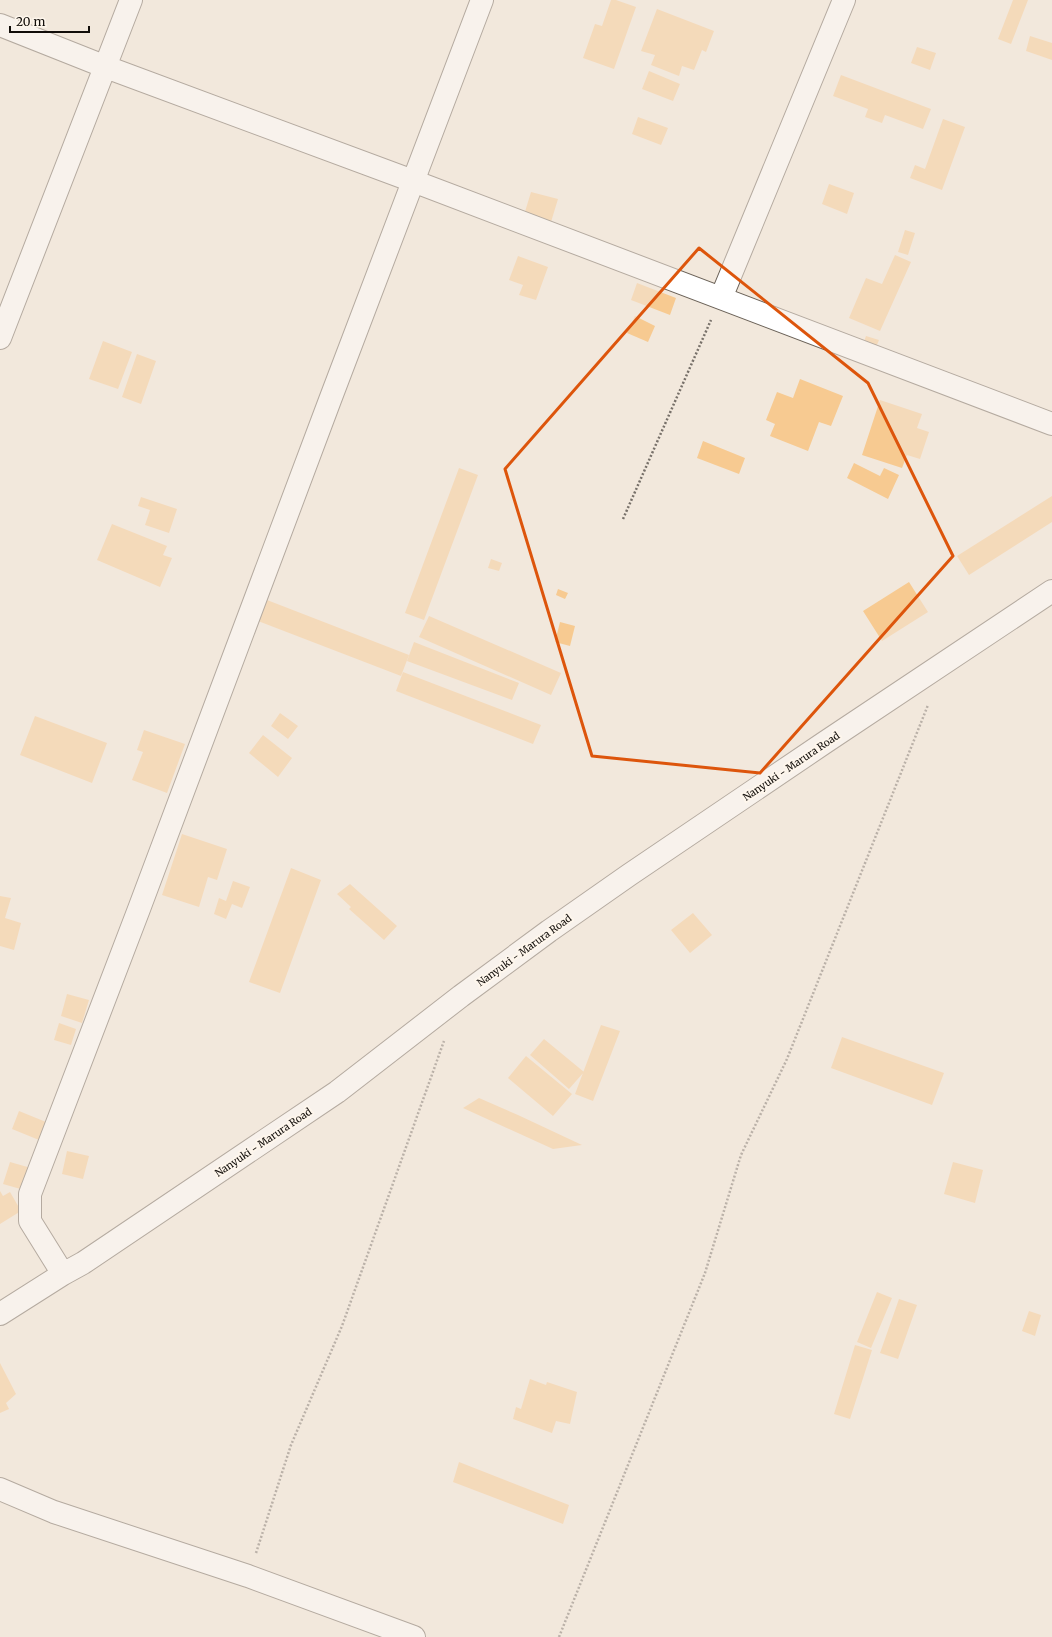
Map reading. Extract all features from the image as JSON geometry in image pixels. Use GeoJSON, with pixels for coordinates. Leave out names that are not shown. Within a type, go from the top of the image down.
{"type":"FeatureCollection","features":[{"type":"Feature","properties":{"kind":"street"},"geometry":{"type":"LineString","coordinates":[[0,338],[132,0]]}},
{"type":"Feature","properties":{"kind":"street"},"geometry":{"type":"LineString","coordinates":[[62,1274],[30,1221],[30,1194],[142,902],[482,0]]}},
{"type":"Feature","properties":{"kind":"street"},"geometry":{"type":"LineString","coordinates":[[721,298],[844,0]]}},
{"type":"Feature","properties":{"kind":"street"},"geometry":{"type":"LineString","coordinates":[[0,25],[106,67],[413,181],[1052,424]]}},
{"type":"Feature","properties":{"kind":"street","name":"Nanyuki - Marura Road"},"geometry":{"type":"LineString","coordinates":[[0,1314],[62,1274],[83,1263],[337,1092],[461,996],[549,932],[824,743],[1052,591]]}},
{"type":"Feature","properties":{"kind":"street"},"geometry":{"type":"LineString","coordinates":[[0,1489],[54,1512],[248,1576],[414,1637]]}},
{"type":"Feature","properties":{"kind":"path"},"geometry":{"type":"LineString","coordinates":[[623,519],[721,298]]}},
{"type":"Feature","properties":{"kind":"path"},"geometry":{"type":"LineString","coordinates":[[559,1637],[705,1273],[741,1155],[787,1059],[930,699]]}},
{"type":"Feature","properties":{"kind":"path"},"geometry":{"type":"LineString","coordinates":[[248,1576],[291,1445],[342,1326],[445,1040]]}},
{"type":"Feature","properties":{"kind":"highlighted area"},"geometry":{"type":"Polygon","coordinates":[[[699,248],[868,383],[953,556],[760,773],[592,756],[505,469],[699,248]]]}},
{"type":"Feature","properties":{"kind":"building"},"geometry":{"type":"Polygon","coordinates":[[[611,0],[616,0],[636,7],[614,69],[583,58],[595,24],[602,26],[611,0]]]}},
{"type":"Feature","properties":{"kind":"building"},"geometry":{"type":"Polygon","coordinates":[[[1013,0],[1028,0],[1011,44],[998,39],[1013,0]]]}},
{"type":"Feature","properties":{"kind":"building"},"geometry":{"type":"Polygon","coordinates":[[[657,9],[714,31],[706,52],[702,50],[694,70],[682,66],[679,76],[651,65],[655,55],[641,51],[657,9]]]}},
{"type":"Feature","properties":{"kind":"building"},"geometry":{"type":"Polygon","coordinates":[[[1030,36],[1052,43],[1052,60],[1026,51],[1030,36]]]}},
{"type":"Feature","properties":{"kind":"building"},"geometry":{"type":"Polygon","coordinates":[[[917,47],[936,53],[930,70],[911,63],[917,47]]]}},
{"type":"Feature","properties":{"kind":"building"},"geometry":{"type":"Polygon","coordinates":[[[649,71],[680,84],[673,101],[642,89],[649,71]]]}},
{"type":"Feature","properties":{"kind":"building"},"geometry":{"type":"Polygon","coordinates":[[[841,75],[931,109],[923,129],[885,115],[882,123],[865,117],[868,109],[833,96],[841,75]]]}},
{"type":"Feature","properties":{"kind":"building"},"geometry":{"type":"Polygon","coordinates":[[[638,117],[668,128],[661,145],[632,134],[638,117]]]}},
{"type":"Feature","properties":{"kind":"building"},"geometry":{"type":"Polygon","coordinates":[[[943,119],[965,127],[942,190],[910,178],[915,165],[925,169],[943,119]]]}},
{"type":"Feature","properties":{"kind":"building"},"geometry":{"type":"Polygon","coordinates":[[[829,184],[854,193],[847,214],[822,204],[829,184]]]}},
{"type":"Feature","properties":{"kind":"building"},"geometry":{"type":"Polygon","coordinates":[[[531,192],[558,199],[551,222],[524,215],[531,192]]]}},
{"type":"Feature","properties":{"kind":"building"},"geometry":{"type":"Polygon","coordinates":[[[905,230],[915,233],[908,255],[898,252],[905,230]]]}},
{"type":"Feature","properties":{"kind":"building"},"geometry":{"type":"Polygon","coordinates":[[[895,255],[911,262],[880,331],[849,318],[866,278],[882,284],[895,255]]]}},
{"type":"Feature","properties":{"kind":"building"},"geometry":{"type":"Polygon","coordinates":[[[518,256],[548,267],[536,300],[519,295],[523,285],[509,280],[518,256]]]}},
{"type":"Feature","properties":{"kind":"building"},"geometry":{"type":"Polygon","coordinates":[[[637,283],[676,298],[670,315],[631,300],[637,283]]]}},
{"type":"Feature","properties":{"kind":"building"},"geometry":{"type":"Polygon","coordinates":[[[635,316],[655,326],[648,342],[627,333],[635,316]]]}},
{"type":"Feature","properties":{"kind":"building"},"geometry":{"type":"Polygon","coordinates":[[[866,336],[879,340],[874,352],[862,347],[866,336]]]}},
{"type":"Feature","properties":{"kind":"building"},"geometry":{"type":"Polygon","coordinates":[[[103,341],[132,352],[118,389],[89,379],[103,341]]]}},
{"type":"Feature","properties":{"kind":"building"},"geometry":{"type":"Polygon","coordinates":[[[137,354],[156,361],[141,404],[122,397],[137,354]]]}},
{"type":"Feature","properties":{"kind":"building"},"geometry":{"type":"Polygon","coordinates":[[[800,379],[843,396],[831,426],[819,422],[808,451],[770,436],[775,424],[766,420],[777,392],[793,398],[800,379]]]}},
{"type":"Feature","properties":{"kind":"building"},"geometry":{"type":"Polygon","coordinates":[[[880,400],[922,414],[917,428],[929,432],[920,459],[907,455],[902,468],[862,455],[880,400]]]}},
{"type":"Feature","properties":{"kind":"building"},"geometry":{"type":"Polygon","coordinates":[[[703,441],[745,458],[739,474],[697,458],[703,441]]]}},
{"type":"Feature","properties":{"kind":"building"},"geometry":{"type":"Polygon","coordinates":[[[854,463],[880,476],[884,468],[899,475],[888,499],[847,478],[854,463]]]}},
{"type":"Feature","properties":{"kind":"building"},"geometry":{"type":"Polygon","coordinates":[[[459,468],[478,475],[424,620],[405,613],[459,468]]]}},
{"type":"Feature","properties":{"kind":"building"},"geometry":{"type":"Polygon","coordinates":[[[1052,496],[1052,522],[969,575],[957,556],[1052,496]]]}},
{"type":"Feature","properties":{"kind":"building"},"geometry":{"type":"Polygon","coordinates":[[[141,497],[177,509],[169,533],[145,525],[150,510],[138,506],[141,497]]]}},
{"type":"Feature","properties":{"kind":"building"},"geometry":{"type":"Polygon","coordinates":[[[112,524],[167,546],[163,555],[172,558],[160,587],[97,560],[112,524]]]}},
{"type":"Feature","properties":{"kind":"building"},"geometry":{"type":"Polygon","coordinates":[[[491,559],[502,563],[499,571],[488,568],[491,559]]]}},
{"type":"Feature","properties":{"kind":"building"},"geometry":{"type":"Polygon","coordinates":[[[909,582],[928,612],[882,641],[863,611],[909,582]]]}},
{"type":"Feature","properties":{"kind":"building"},"geometry":{"type":"Polygon","coordinates":[[[558,589],[568,593],[565,599],[556,595],[558,589]]]}},
{"type":"Feature","properties":{"kind":"building"},"geometry":{"type":"Polygon","coordinates":[[[267,600],[409,655],[401,676],[258,621],[267,600]]]}},
{"type":"Feature","properties":{"kind":"building"},"geometry":{"type":"Polygon","coordinates":[[[429,616],[561,673],[551,695],[419,637],[429,616]]]}},
{"type":"Feature","properties":{"kind":"building"},"geometry":{"type":"Polygon","coordinates":[[[560,622],[575,626],[570,646],[555,642],[560,622]]]}},
{"type":"Feature","properties":{"kind":"building"},"geometry":{"type":"Polygon","coordinates":[[[414,642],[519,683],[512,700],[407,661],[414,642]]]}},
{"type":"Feature","properties":{"kind":"building"},"geometry":{"type":"Polygon","coordinates":[[[403,672],[541,725],[533,744],[396,691],[403,672]]]}},
{"type":"Feature","properties":{"kind":"building"},"geometry":{"type":"Polygon","coordinates":[[[280,713],[298,726],[288,739],[271,726],[280,713]]]}},
{"type":"Feature","properties":{"kind":"building"},"geometry":{"type":"Polygon","coordinates":[[[35,716],[107,743],[92,783],[20,755],[35,716]]]}},
{"type":"Feature","properties":{"kind":"building"},"geometry":{"type":"Polygon","coordinates":[[[144,730],[185,744],[167,793],[132,780],[143,752],[137,750],[144,730]]]}},
{"type":"Feature","properties":{"kind":"building"},"geometry":{"type":"Polygon","coordinates":[[[263,735],[292,758],[278,777],[249,753],[263,735]]]}},
{"type":"Feature","properties":{"kind":"building"},"geometry":{"type":"Polygon","coordinates":[[[182,834],[227,849],[217,880],[208,877],[199,907],[162,895],[182,834]]]}},
{"type":"Feature","properties":{"kind":"building"},"geometry":{"type":"Polygon","coordinates":[[[291,868],[321,880],[280,993],[249,982],[291,868]]]}},
{"type":"Feature","properties":{"kind":"building"},"geometry":{"type":"Polygon","coordinates":[[[233,881],[250,887],[242,908],[232,904],[226,919],[214,914],[219,898],[226,901],[233,881]]]}},
{"type":"Feature","properties":{"kind":"building"},"geometry":{"type":"Polygon","coordinates":[[[350,884],[397,926],[384,940],[349,909],[351,907],[337,894],[350,884]]]}},
{"type":"Feature","properties":{"kind":"building"},"geometry":{"type":"Polygon","coordinates":[[[0,896],[11,898],[5,918],[21,923],[14,950],[0,946],[0,896]]]}},
{"type":"Feature","properties":{"kind":"building"},"geometry":{"type":"Polygon","coordinates":[[[693,913],[712,935],[690,953],[671,930],[693,913]]]}},
{"type":"Feature","properties":{"kind":"building"},"geometry":{"type":"Polygon","coordinates":[[[67,994],[89,1000],[82,1023],[61,1016],[67,994]]]}},
{"type":"Feature","properties":{"kind":"building"},"geometry":{"type":"Polygon","coordinates":[[[59,1023],[76,1029],[71,1045],[54,1040],[59,1023]]]}},
{"type":"Feature","properties":{"kind":"building"},"geometry":{"type":"Polygon","coordinates":[[[601,1025],[620,1031],[593,1101],[575,1094],[601,1025]]]}},
{"type":"Feature","properties":{"kind":"building"},"geometry":{"type":"Polygon","coordinates":[[[842,1037],[944,1073],[932,1105],[831,1068],[842,1037]]]}},
{"type":"Feature","properties":{"kind":"building"},"geometry":{"type":"Polygon","coordinates":[[[544,1039],[584,1072],[569,1089],[530,1055],[544,1039]]]}},
{"type":"Feature","properties":{"kind":"building"},"geometry":{"type":"Polygon","coordinates":[[[526,1056],[572,1094],[553,1116],[508,1078],[526,1056]]]}},
{"type":"Feature","properties":{"kind":"building"},"geometry":{"type":"Polygon","coordinates":[[[479,1098],[582,1145],[553,1149],[463,1108],[479,1098]]]}},
{"type":"Feature","properties":{"kind":"building"},"geometry":{"type":"Polygon","coordinates":[[[19,1111],[46,1122],[39,1140],[12,1129],[19,1111]]]}},
{"type":"Feature","properties":{"kind":"building"},"geometry":{"type":"Polygon","coordinates":[[[67,1151],[89,1156],[83,1179],[62,1174],[67,1151]]]}},
{"type":"Feature","properties":{"kind":"building"},"geometry":{"type":"Polygon","coordinates":[[[10,1162],[31,1168],[24,1190],[3,1184],[10,1162]]]}},
{"type":"Feature","properties":{"kind":"building"},"geometry":{"type":"Polygon","coordinates":[[[953,1162],[983,1170],[975,1203],[944,1194],[953,1162]]]}},
{"type":"Feature","properties":{"kind":"building"},"geometry":{"type":"Polygon","coordinates":[[[0,1191],[3,1196],[10,1192],[21,1211],[0,1224],[0,1191]]]}},
{"type":"Feature","properties":{"kind":"building"},"geometry":{"type":"Polygon","coordinates":[[[877,1292],[892,1298],[871,1348],[857,1342],[877,1292]]]}},
{"type":"Feature","properties":{"kind":"building"},"geometry":{"type":"Polygon","coordinates":[[[899,1299],[917,1305],[898,1359],[880,1353],[899,1299]]]}},
{"type":"Feature","properties":{"kind":"building"},"geometry":{"type":"Polygon","coordinates":[[[1029,1311],[1041,1315],[1035,1336],[1022,1331],[1029,1311]]]}},
{"type":"Feature","properties":{"kind":"building"},"geometry":{"type":"Polygon","coordinates":[[[855,1345],[872,1350],[850,1419],[834,1414],[855,1345]]]}},
{"type":"Feature","properties":{"kind":"building"},"geometry":{"type":"Polygon","coordinates":[[[0,1363],[16,1394],[6,1403],[9,1409],[0,1413],[0,1363]]]}},
{"type":"Feature","properties":{"kind":"building"},"geometry":{"type":"Polygon","coordinates":[[[530,1379],[546,1385],[547,1382],[577,1392],[570,1424],[556,1421],[552,1433],[513,1419],[516,1407],[521,1409],[530,1379]]]}},
{"type":"Feature","properties":{"kind":"building"},"geometry":{"type":"Polygon","coordinates":[[[459,1462],[569,1505],[563,1524],[453,1482],[459,1462]]]}}]}
